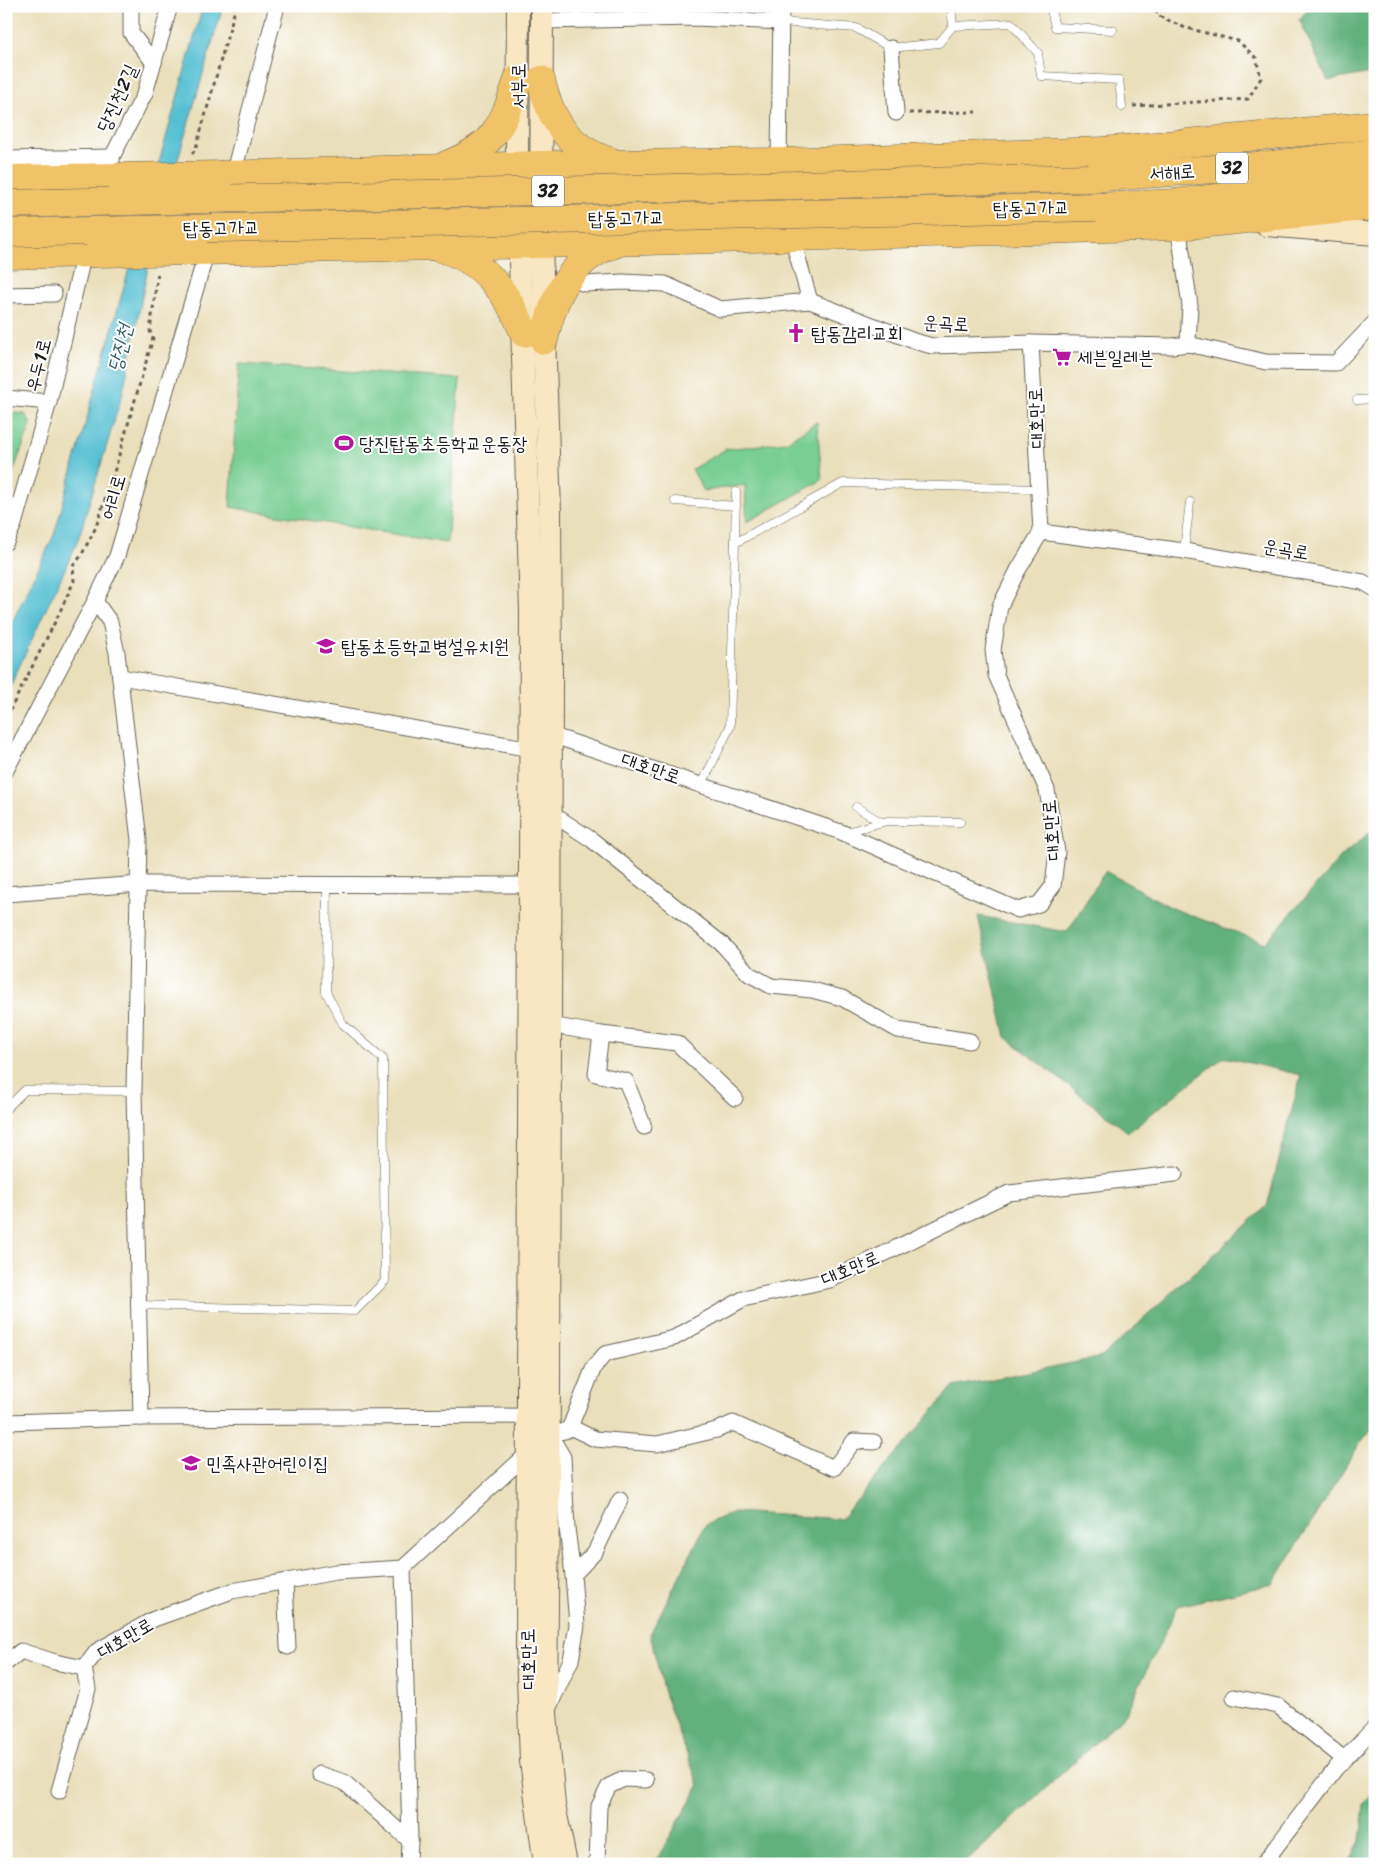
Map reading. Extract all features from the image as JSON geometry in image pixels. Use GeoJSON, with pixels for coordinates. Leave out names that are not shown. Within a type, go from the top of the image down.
{"type":"FeatureCollection","features":[{"type":"Feature","properties":{"kind":"highway"},"geometry":{"type":"LineString","coordinates":[[431,169],[446,166],[471,154],[493,136],[529,80],[568,136],[592,154],[621,164]]}},
{"type":"Feature","properties":{"kind":"highway"},"geometry":{"type":"LineString","coordinates":[[6,179],[114,170],[228,175],[529,166],[779,162],[1103,151],[1375,125]]}},
{"type":"Feature","properties":{"kind":"highway","name":"서해로"},"geometry":{"type":"LineString","coordinates":[[1089,178],[1271,165],[1375,153]]}},
{"type":"Feature","properties":{"kind":"highway","name":"탑동고가교"},"geometry":{"type":"LineString","coordinates":[[6,204],[1089,178]]}},
{"type":"Feature","properties":{"kind":"highway","name":"서해로"},"geometry":{"type":"LineString","coordinates":[[1096,207],[1175,203],[1375,179]]}},
{"type":"Feature","properties":{"kind":"highway"},"geometry":{"type":"LineString","coordinates":[[6,255],[530,244],[1178,226],[1375,206]]}},
{"type":"Feature","properties":{"kind":"highway","name":"탑동고가교"},"geometry":{"type":"LineString","coordinates":[[6,233],[1096,207]]}},
{"type":"Feature","properties":{"kind":"highway"},"geometry":{"type":"LineString","coordinates":[[423,246],[450,252],[482,270],[507,298],[534,336],[553,308],[567,278],[576,267],[597,251],[616,244],[641,240]]}},
{"type":"Feature","properties":{"kind":"main road","name":"서부로"},"geometry":{"type":"LineString","coordinates":[[518,6],[529,80],[530,244],[534,336]]}},
{"type":"Feature","properties":{"kind":"main road","name":"서부로"},"geometry":{"type":"LineString","coordinates":[[529,80],[542,13]]}},
{"type":"Feature","properties":{"kind":"main road"},"geometry":{"type":"LineString","coordinates":[[1217,221],[1375,234]]}},
{"type":"Feature","properties":{"kind":"main road"},"geometry":{"type":"LineString","coordinates":[[534,336],[550,512],[551,813],[540,885]]}},
{"type":"Feature","properties":{"kind":"main road"},"geometry":{"type":"LineString","coordinates":[[534,336],[531,749],[550,1025],[561,1431]]}},
{"type":"Feature","properties":{"kind":"main road","name":"대호만로"},"geometry":{"type":"LineString","coordinates":[[540,885],[528,1416],[527,1650],[531,1761],[546,1864]]}},
{"type":"Feature","properties":{"kind":"main road","name":"대호만로"},"geometry":{"type":"LineString","coordinates":[[561,1431],[546,1714],[554,1804],[566,1864]]}},
{"type":"Feature","properties":{"kind":"street"},"geometry":{"type":"LineString","coordinates":[[131,6],[131,33],[154,62]]}},
{"type":"Feature","properties":{"kind":"street","name":"당진천2길"},"geometry":{"type":"LineString","coordinates":[[114,170],[145,93],[170,6]]}},
{"type":"Feature","properties":{"kind":"street","name":"어리로"},"geometry":{"type":"LineString","coordinates":[[6,770],[95,601],[116,556],[201,251],[217,219],[277,6]]}},
{"type":"Feature","properties":{"kind":"street"},"geometry":{"type":"LineString","coordinates":[[779,162],[781,6]]}},
{"type":"Feature","properties":{"kind":"street"},"geometry":{"type":"LineString","coordinates":[[542,13],[781,22]]}},
{"type":"Feature","properties":{"kind":"street"},"geometry":{"type":"LineString","coordinates":[[891,48],[896,113]]}},
{"type":"Feature","properties":{"kind":"street"},"geometry":{"type":"LineString","coordinates":[[6,159],[114,170]]}},
{"type":"Feature","properties":{"kind":"street"},"geometry":{"type":"LineString","coordinates":[[1178,226],[1190,305],[1188,344]]}},
{"type":"Feature","properties":{"kind":"street"},"geometry":{"type":"LineString","coordinates":[[792,237],[810,301]]}},
{"type":"Feature","properties":{"kind":"street","name":"우두1로"},"geometry":{"type":"LineString","coordinates":[[6,542],[14,524],[50,402],[91,253]]}},
{"type":"Feature","properties":{"kind":"street","name":"운곡로"},"geometry":{"type":"LineString","coordinates":[[567,278],[585,284],[623,282],[665,284],[720,309],[810,301],[914,341],[932,346],[1031,343],[1172,346],[1188,344],[1266,362],[1336,363],[1375,322]]}},
{"type":"Feature","properties":{"kind":"street"},"geometry":{"type":"LineString","coordinates":[[6,295],[54,294]]}},
{"type":"Feature","properties":{"kind":"street","name":"대호만로"},"geometry":{"type":"LineString","coordinates":[[551,735],[843,833],[1018,910],[1039,904],[1053,886],[1057,852],[1047,790],[996,675],[993,650],[1000,606],[1018,570],[1041,532],[1031,343]]}},
{"type":"Feature","properties":{"kind":"street"},"geometry":{"type":"LineString","coordinates":[[6,398],[50,402]]}},
{"type":"Feature","properties":{"kind":"street","name":"운곡로"},"geometry":{"type":"LineString","coordinates":[[1041,532],[1184,551],[1363,582],[1375,589]]}},
{"type":"Feature","properties":{"kind":"street"},"geometry":{"type":"LineString","coordinates":[[95,601],[110,622],[121,677],[139,840],[140,884],[134,1091],[141,1418]]}},
{"type":"Feature","properties":{"kind":"street"},"geometry":{"type":"LineString","coordinates":[[121,677],[531,749]]}},
{"type":"Feature","properties":{"kind":"street"},"geometry":{"type":"LineString","coordinates":[[551,813],[592,840],[722,944],[749,974],[771,986],[812,990],[842,998],[898,1030],[970,1041]]}},
{"type":"Feature","properties":{"kind":"street"},"geometry":{"type":"LineString","coordinates":[[6,894],[140,884],[540,885]]}},
{"type":"Feature","properties":{"kind":"street"},"geometry":{"type":"LineString","coordinates":[[550,1025],[601,1034],[677,1043],[735,1098]]}},
{"type":"Feature","properties":{"kind":"street"},"geometry":{"type":"LineString","coordinates":[[601,1034],[596,1074],[626,1081],[644,1127]]}},
{"type":"Feature","properties":{"kind":"street","name":"대호만로"},"geometry":{"type":"LineString","coordinates":[[59,1791],[88,1689],[84,1668],[97,1651],[154,1619],[232,1592],[336,1572],[403,1568],[528,1453],[561,1431],[594,1367],[605,1354],[674,1338],[743,1299],[830,1280],[1009,1193],[1175,1174]]}},
{"type":"Feature","properties":{"kind":"street"},"geometry":{"type":"LineString","coordinates":[[6,1422],[141,1418],[528,1416]]}},
{"type":"Feature","properties":{"kind":"street"},"geometry":{"type":"LineString","coordinates":[[561,1431],[595,1439],[657,1444],[717,1430],[733,1424],[834,1468],[854,1440],[874,1442]]}},
{"type":"Feature","properties":{"kind":"street","name":"대호만로"},"geometry":{"type":"LineString","coordinates":[[546,1714],[571,1660],[577,1625],[573,1574],[566,1528],[561,1431]]}},
{"type":"Feature","properties":{"kind":"street"},"geometry":{"type":"LineString","coordinates":[[573,1574],[595,1552],[620,1500]]}},
{"type":"Feature","properties":{"kind":"street"},"geometry":{"type":"LineString","coordinates":[[403,1568],[409,1864]]}},
{"type":"Feature","properties":{"kind":"street"},"geometry":{"type":"LineString","coordinates":[[285,1582],[288,1647]]}},
{"type":"Feature","properties":{"kind":"street","name":"대호만로"},"geometry":{"type":"LineString","coordinates":[[6,1663],[20,1650],[55,1662],[84,1668]]}},
{"type":"Feature","properties":{"kind":"street"},"geometry":{"type":"LineString","coordinates":[[1234,1697],[1278,1706],[1344,1759]]}},
{"type":"Feature","properties":{"kind":"street"},"geometry":{"type":"LineString","coordinates":[[1262,1864],[1344,1759],[1375,1727]]}},
{"type":"Feature","properties":{"kind":"street"},"geometry":{"type":"LineString","coordinates":[[319,1774],[344,1782],[410,1841]]}},
{"type":"Feature","properties":{"kind":"street"},"geometry":{"type":"LineString","coordinates":[[597,1864],[599,1806],[609,1786],[624,1779],[646,1780]]}},
{"type":"Feature","properties":{"kind":"lane"},"geometry":{"type":"LineString","coordinates":[[781,22],[856,28],[891,48],[939,43],[953,26],[951,6]]}},
{"type":"Feature","properties":{"kind":"lane"},"geometry":{"type":"LineString","coordinates":[[1050,6],[1056,27],[1112,30]]}},
{"type":"Feature","properties":{"kind":"lane"},"geometry":{"type":"LineString","coordinates":[[953,26],[1011,24],[1038,53],[1041,76],[1118,80],[1122,107]]}},
{"type":"Feature","properties":{"kind":"lane"},"geometry":{"type":"LineString","coordinates":[[1357,400],[1375,399]]}},
{"type":"Feature","properties":{"kind":"lane"},"geometry":{"type":"LineString","coordinates":[[735,543],[843,483],[1038,489]]}},
{"type":"Feature","properties":{"kind":"lane"},"geometry":{"type":"LineString","coordinates":[[701,786],[730,727],[736,492]]}},
{"type":"Feature","properties":{"kind":"lane"},"geometry":{"type":"LineString","coordinates":[[675,501],[736,506]]}},
{"type":"Feature","properties":{"kind":"lane"},"geometry":{"type":"LineString","coordinates":[[1184,551],[1190,502]]}},
{"type":"Feature","properties":{"kind":"lane"},"geometry":{"type":"LineString","coordinates":[[856,807],[881,822]]}},
{"type":"Feature","properties":{"kind":"lane"},"geometry":{"type":"LineString","coordinates":[[843,833],[881,822],[960,822]]}},
{"type":"Feature","properties":{"kind":"lane"},"geometry":{"type":"LineString","coordinates":[[138,1305],[355,1311],[385,1281],[383,1059],[343,1024],[326,992],[327,884]]}},
{"type":"Feature","properties":{"kind":"lane"},"geometry":{"type":"LineString","coordinates":[[6,1109],[26,1090],[134,1091]]}},
{"type":"Feature","properties":{"kind":"path"},"geometry":{"type":"LineString","coordinates":[[192,155],[196,148],[236,6]]}},
{"type":"Feature","properties":{"kind":"path"},"geometry":{"type":"LineString","coordinates":[[1122,107],[1248,99],[1261,78],[1256,58],[1238,41],[1184,26],[1157,14],[1154,6]]}},
{"type":"Feature","properties":{"kind":"path"},"geometry":{"type":"LineString","coordinates":[[896,113],[976,112]]}},
{"type":"Feature","properties":{"kind":"path"},"geometry":{"type":"LineString","coordinates":[[6,718],[74,582],[74,566],[96,527],[153,338],[150,331],[158,271]]}},
{"type":"Feature","properties":{"kind":"green space"},"geometry":{"type":"Polygon","coordinates":[[[696,6],[764,6],[764,12],[696,12],[696,6]]]}},
{"type":"Feature","properties":{"kind":"green space"},"geometry":{"type":"Polygon","coordinates":[[[1312,6],[1375,6],[1375,72],[1328,81],[1299,19],[1312,6]]]}},
{"type":"Feature","properties":{"kind":"green space","name":"당진탑동초등학교운동장"},"geometry":{"type":"Polygon","coordinates":[[[239,364],[460,379],[447,543],[230,507],[239,364]]]}},
{"type":"Feature","properties":{"kind":"green space"},"geometry":{"type":"Polygon","coordinates":[[[6,412],[25,414],[31,424],[6,491],[6,412]]]}},
{"type":"Feature","properties":{"kind":"green space"},"geometry":{"type":"Polygon","coordinates":[[[817,422],[822,480],[747,522],[745,485],[704,491],[692,469],[726,449],[786,442],[817,422]]]}},
{"type":"Feature","properties":{"kind":"green space"},"geometry":{"type":"Polygon","coordinates":[[[1375,828],[1375,1425],[1360,1443],[1273,1584],[1178,1606],[1125,1715],[964,1864],[654,1864],[699,1786],[664,1693],[650,1634],[706,1524],[734,1512],[841,1519],[953,1387],[1102,1357],[1267,1206],[1301,1075],[1224,1057],[1128,1132],[1006,1037],[978,916],[1067,932],[1105,871],[1174,909],[1265,943],[1342,856],[1375,828]]]}},
{"type":"Feature","properties":{"kind":"green space"},"geometry":{"type":"Polygon","coordinates":[[[1375,1791],[1375,1864],[1349,1864],[1360,1841],[1364,1804],[1375,1791]]]}},
{"type":"Feature","properties":{"kind":"water","name":"당진천"},"geometry":{"type":"Polygon","coordinates":[[[203,6],[223,6],[152,247],[123,392],[77,543],[6,695],[6,635],[54,535],[203,6]]]}},
{"type":"Feature","properties":{"kind":"place","name":"탑동감리교회"},"geometry":{"type":"Point","coordinates":[796,333]}},
{"type":"Feature","properties":{"kind":"place","name":"세븐일레븐"},"geometry":{"type":"Point","coordinates":[1062,357]}},
{"type":"Feature","properties":{"kind":"place","name":"당진탑동초등학교운동장"},"geometry":{"type":"Point","coordinates":[344,443]}},
{"type":"Feature","properties":{"kind":"place","name":"탑동초등학교병설유치원"},"geometry":{"type":"Point","coordinates":[326,646]}},
{"type":"Feature","properties":{"kind":"place","name":"민족사관어린이집"},"geometry":{"type":"Point","coordinates":[191,1463]}}]}
